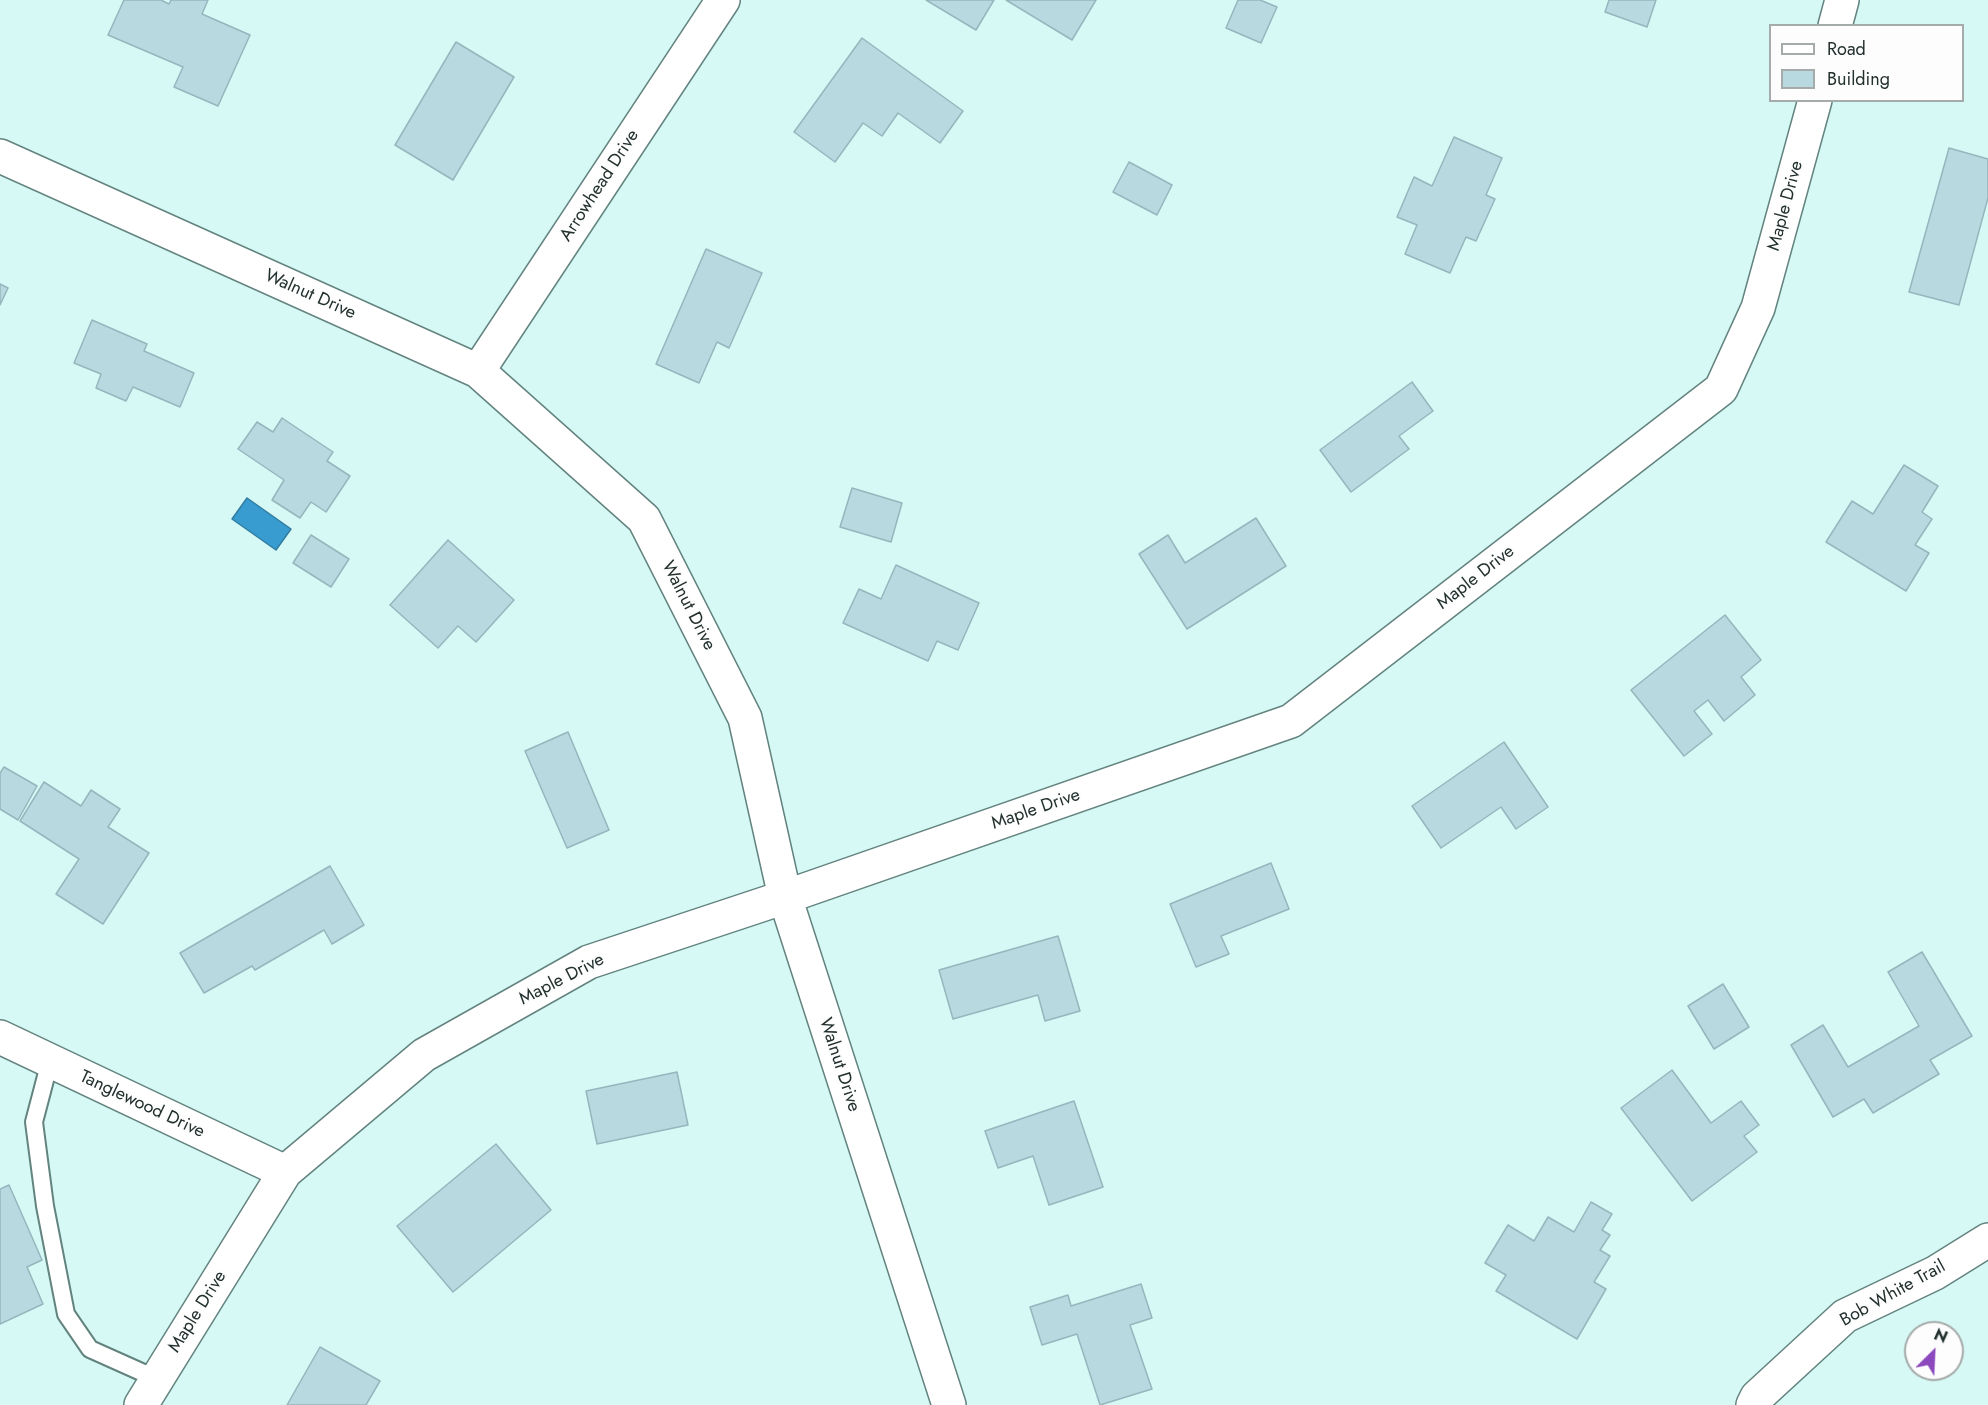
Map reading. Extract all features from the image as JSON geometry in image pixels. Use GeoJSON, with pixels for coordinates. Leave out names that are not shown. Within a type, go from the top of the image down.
{"type":"FeatureCollection","features":[{"type":"Feature","properties":{"kind":"street","name":"Arrowhead Drive"},"geometry":{"type":"LineString","coordinates":[[478,371],[723,0]]}},
{"type":"Feature","properties":{"kind":"street"},"geometry":{"type":"LineString","coordinates":[[1836,24],[1842,0]]}},
{"type":"Feature","properties":{"kind":"street","name":"Maple Drive"},"geometry":{"type":"LineString","coordinates":[[149,1392],[285,1172],[423,1055],[590,962],[1290,722],[1693,411],[1721,389],[1758,308],[1814,102]]}},
{"type":"Feature","properties":{"kind":"street","name":"Walnut Drive"},"geometry":{"type":"LineString","coordinates":[[0,156],[478,371],[644,519],[746,718],[785,897],[949,1405]]}},
{"type":"Feature","properties":{"kind":"street","name":"Tanglewood Drive"},"geometry":{"type":"LineString","coordinates":[[0,1037],[285,1172]]}},
{"type":"Feature","properties":{"kind":"street","name":"Bob White Trail"},"geometry":{"type":"LineString","coordinates":[[1753,1405],[1757,1397],[1845,1316],[1935,1273],[1988,1240]]}},
{"type":"Feature","properties":{"kind":"lane"},"geometry":{"type":"LineString","coordinates":[[50,1061],[34,1122],[45,1206],[66,1314],[90,1349],[149,1392]]}},
{"type":"Feature","properties":{"kind":"water"},"geometry":{"type":"Polygon","coordinates":[[[247,498],[291,529],[276,550],[232,519],[247,498]]]}},
{"type":"Feature","properties":{"kind":"building"},"geometry":{"type":"Polygon","coordinates":[[[124,0],[161,0],[169,4],[171,0],[208,0],[202,14],[250,35],[218,106],[174,87],[183,67],[108,35],[124,0]]]}},
{"type":"Feature","properties":{"kind":"building"},"geometry":{"type":"Polygon","coordinates":[[[926,0],[994,0],[976,30],[926,0]]]}},
{"type":"Feature","properties":{"kind":"building"},"geometry":{"type":"Polygon","coordinates":[[[1006,0],[1096,0],[1072,40],[1006,0]]]}},
{"type":"Feature","properties":{"kind":"building"},"geometry":{"type":"Polygon","coordinates":[[[1238,0],[1260,0],[1277,7],[1261,43],[1226,28],[1238,0]]]}},
{"type":"Feature","properties":{"kind":"building"},"geometry":{"type":"Polygon","coordinates":[[[1609,0],[1656,0],[1647,27],[1605,12],[1609,0]]]}},
{"type":"Feature","properties":{"kind":"building"},"geometry":{"type":"Polygon","coordinates":[[[862,38],[963,111],[940,143],[898,113],[882,136],[863,123],[835,162],[794,132],[862,38]]]}},
{"type":"Feature","properties":{"kind":"building"},"geometry":{"type":"Polygon","coordinates":[[[456,42],[514,77],[453,180],[395,145],[456,42]]]}},
{"type":"Feature","properties":{"kind":"building"},"geometry":{"type":"Polygon","coordinates":[[[1454,137],[1502,158],[1486,195],[1495,199],[1476,241],[1466,237],[1450,273],[1405,254],[1417,225],[1397,217],[1414,177],[1432,186],[1454,137]]]}},
{"type":"Feature","properties":{"kind":"building"},"geometry":{"type":"Polygon","coordinates":[[[1949,148],[1988,159],[1988,198],[1959,305],[1909,292],[1949,148]]]}},
{"type":"Feature","properties":{"kind":"building"},"geometry":{"type":"Polygon","coordinates":[[[1129,162],[1172,185],[1157,215],[1113,192],[1129,162]]]}},
{"type":"Feature","properties":{"kind":"building"},"geometry":{"type":"Polygon","coordinates":[[[706,249],[762,273],[729,348],[717,342],[699,383],[656,364],[706,249]]]}},
{"type":"Feature","properties":{"kind":"building"},"geometry":{"type":"Polygon","coordinates":[[[0,284],[8,288],[0,305],[0,284]]]}},
{"type":"Feature","properties":{"kind":"building"},"geometry":{"type":"Polygon","coordinates":[[[92,320],[147,344],[144,351],[194,373],[180,407],[133,387],[126,401],[96,388],[101,374],[74,363],[92,320]]]}},
{"type":"Feature","properties":{"kind":"building"},"geometry":{"type":"Polygon","coordinates":[[[1412,382],[1433,411],[1399,436],[1409,449],[1351,492],[1320,450],[1412,382]]]}},
{"type":"Feature","properties":{"kind":"building"},"geometry":{"type":"Polygon","coordinates":[[[282,418],[333,452],[327,461],[350,476],[326,512],[311,502],[300,518],[272,500],[284,480],[238,449],[257,422],[273,432],[282,418]]]}},
{"type":"Feature","properties":{"kind":"building"},"geometry":{"type":"Polygon","coordinates":[[[1904,465],[1938,486],[1922,512],[1932,519],[1915,545],[1929,553],[1906,591],[1826,542],[1852,501],[1873,514],[1904,465]]]}},
{"type":"Feature","properties":{"kind":"building"},"geometry":{"type":"Polygon","coordinates":[[[852,488],[902,503],[891,542],[840,527],[852,488]]]}},
{"type":"Feature","properties":{"kind":"building"},"geometry":{"type":"Polygon","coordinates":[[[1256,518],[1286,566],[1187,629],[1139,554],[1168,535],[1185,563],[1256,518]]]}},
{"type":"Feature","properties":{"kind":"building"},"geometry":{"type":"Polygon","coordinates":[[[311,535],[349,559],[331,587],[293,563],[311,535]]]}},
{"type":"Feature","properties":{"kind":"building"},"geometry":{"type":"Polygon","coordinates":[[[448,540],[514,600],[476,642],[458,626],[438,648],[390,605],[448,540]]]}},
{"type":"Feature","properties":{"kind":"building"},"geometry":{"type":"Polygon","coordinates":[[[896,565],[979,603],[958,650],[937,641],[928,661],[843,623],[859,589],[881,599],[896,565]]]}},
{"type":"Feature","properties":{"kind":"building"},"geometry":{"type":"Polygon","coordinates":[[[1725,615],[1761,660],[1741,677],[1755,695],[1724,721],[1708,700],[1694,711],[1712,734],[1684,756],[1631,690],[1725,615]]]}},
{"type":"Feature","properties":{"kind":"building"},"geometry":{"type":"Polygon","coordinates":[[[568,732],[609,830],[567,848],[525,751],[568,732]]]}},
{"type":"Feature","properties":{"kind":"building"},"geometry":{"type":"Polygon","coordinates":[[[1504,742],[1548,807],[1516,829],[1501,807],[1441,848],[1412,806],[1504,742]]]}},
{"type":"Feature","properties":{"kind":"building"},"geometry":{"type":"Polygon","coordinates":[[[4,767],[37,786],[18,820],[0,809],[0,773],[4,767]]]}},
{"type":"Feature","properties":{"kind":"building"},"geometry":{"type":"Polygon","coordinates":[[[44,782],[81,806],[91,790],[120,809],[108,827],[149,853],[103,924],[56,894],[79,859],[20,821],[44,782]]]}},
{"type":"Feature","properties":{"kind":"building"},"geometry":{"type":"Polygon","coordinates":[[[1271,863],[1289,909],[1221,936],[1229,954],[1196,967],[1170,904],[1271,863]]]}},
{"type":"Feature","properties":{"kind":"building"},"geometry":{"type":"Polygon","coordinates":[[[330,866],[364,925],[332,944],[324,930],[255,970],[252,966],[204,993],[180,953],[330,866]]]}},
{"type":"Feature","properties":{"kind":"building"},"geometry":{"type":"Polygon","coordinates":[[[1058,936],[1080,1011],[1045,1021],[1038,995],[953,1019],[939,970],[1058,936]]]}},
{"type":"Feature","properties":{"kind":"building"},"geometry":{"type":"Polygon","coordinates":[[[1922,952],[1972,1036],[1930,1060],[1939,1074],[1873,1113],[1864,1099],[1833,1117],[1791,1045],[1823,1025],[1848,1067],[1919,1026],[1888,972],[1922,952]]]}},
{"type":"Feature","properties":{"kind":"building"},"geometry":{"type":"Polygon","coordinates":[[[1723,984],[1749,1027],[1714,1049],[1688,1006],[1723,984]]]}},
{"type":"Feature","properties":{"kind":"building"},"geometry":{"type":"Polygon","coordinates":[[[1672,1070],[1711,1123],[1741,1101],[1759,1125],[1744,1136],[1757,1152],[1692,1201],[1621,1108],[1672,1070]]]}},
{"type":"Feature","properties":{"kind":"building"},"geometry":{"type":"Polygon","coordinates":[[[677,1072],[688,1125],[597,1144],[586,1091],[677,1072]]]}},
{"type":"Feature","properties":{"kind":"building"},"geometry":{"type":"Polygon","coordinates":[[[1074,1101],[1103,1187],[1049,1205],[1033,1156],[998,1168],[985,1131],[1074,1101]]]}},
{"type":"Feature","properties":{"kind":"building"},"geometry":{"type":"Polygon","coordinates":[[[496,1144],[551,1210],[453,1292],[397,1226],[496,1144]]]}},
{"type":"Feature","properties":{"kind":"building"},"geometry":{"type":"Polygon","coordinates":[[[9,1185],[42,1260],[27,1267],[43,1304],[0,1324],[0,1189],[9,1185]]]}},
{"type":"Feature","properties":{"kind":"building"},"geometry":{"type":"Polygon","coordinates":[[[1591,1202],[1612,1214],[1602,1230],[1610,1235],[1600,1250],[1610,1256],[1594,1282],[1606,1289],[1577,1339],[1496,1291],[1506,1275],[1485,1263],[1508,1225],[1534,1241],[1548,1217],[1574,1232],[1591,1202]]]}},
{"type":"Feature","properties":{"kind":"building"},"geometry":{"type":"Polygon","coordinates":[[[1141,1284],[1152,1318],[1130,1325],[1152,1389],[1100,1405],[1077,1334],[1042,1345],[1030,1307],[1068,1295],[1071,1306],[1141,1284]]]}},
{"type":"Feature","properties":{"kind":"building"},"geometry":{"type":"Polygon","coordinates":[[[320,1347],[380,1381],[366,1405],[287,1405],[320,1347]]]}}]}
